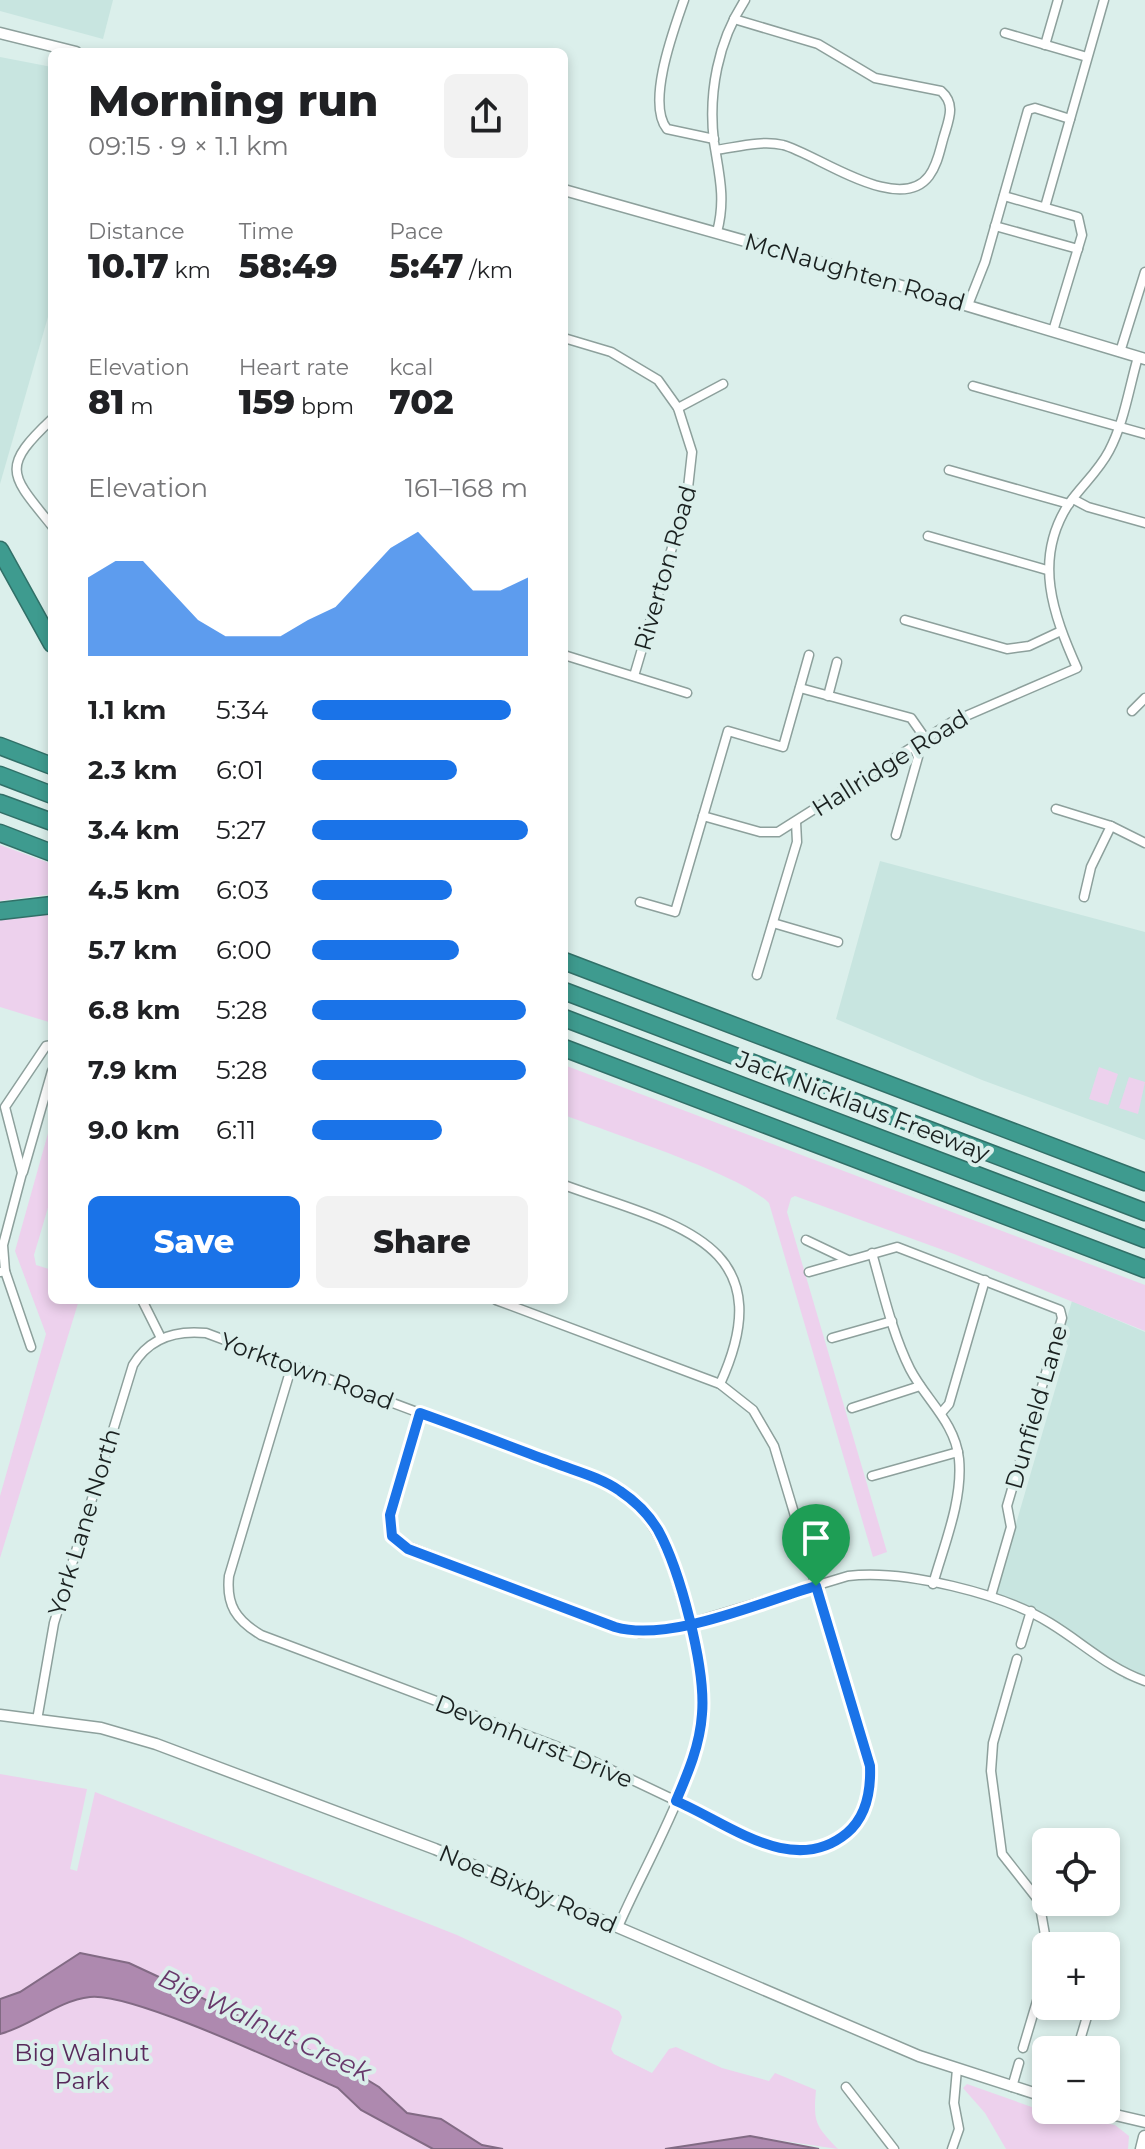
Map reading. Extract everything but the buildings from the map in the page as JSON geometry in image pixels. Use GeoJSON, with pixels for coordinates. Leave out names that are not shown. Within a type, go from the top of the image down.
{"type":"FeatureCollection","features":[{"type":"Feature","properties":{"kind":"highway"},"geometry":{"type":"LineString","coordinates":[[0,550],[48,637]]}},
{"type":"Feature","properties":{"kind":"highway"},"geometry":{"type":"LineString","coordinates":[[0,746],[48,764]]}},
{"type":"Feature","properties":{"kind":"highway"},"geometry":{"type":"LineString","coordinates":[[0,775],[48,793]]}},
{"type":"Feature","properties":{"kind":"highway"},"geometry":{"type":"LineString","coordinates":[[0,803],[48,821]]}},
{"type":"Feature","properties":{"kind":"highway"},"geometry":{"type":"LineString","coordinates":[[0,833],[48,851]]}},
{"type":"Feature","properties":{"kind":"highway"},"geometry":{"type":"LineString","coordinates":[[0,911],[48,905]]}},
{"type":"Feature","properties":{"kind":"highway"},"geometry":{"type":"LineString","coordinates":[[568,963],[1145,1182]]}},
{"type":"Feature","properties":{"kind":"highway","name":"Jack Nicklaus Freeway"},"geometry":{"type":"LineString","coordinates":[[568,993],[1145,1212]]}},
{"type":"Feature","properties":{"kind":"highway","name":"Jack Nicklaus Freeway"},"geometry":{"type":"LineString","coordinates":[[568,1020],[1145,1239]]}},
{"type":"Feature","properties":{"kind":"highway"},"geometry":{"type":"LineString","coordinates":[[568,1050],[1145,1269]]}},
{"type":"Feature","properties":{"kind":"main road"},"geometry":{"type":"LineString","coordinates":[[1142,2149],[1145,2137]]}},
{"type":"Feature","properties":{"kind":"street"},"geometry":{"type":"LineString","coordinates":[[684,0],[670,41],[658,111],[667,129],[714,139]]}},
{"type":"Feature","properties":{"kind":"street"},"geometry":{"type":"LineString","coordinates":[[717,232],[724,199],[714,139],[717,70],[734,19],[745,0]]}},
{"type":"Feature","properties":{"kind":"street"},"geometry":{"type":"LineString","coordinates":[[1045,45],[1058,0]]}},
{"type":"Feature","properties":{"kind":"street"},"geometry":{"type":"LineString","coordinates":[[1045,207],[1104,0]]}},
{"type":"Feature","properties":{"kind":"street"},"geometry":{"type":"LineString","coordinates":[[716,150],[779,144],[873,185],[917,186],[928,178],[936,163],[950,116],[947,96],[934,89],[875,78],[818,44],[734,19]]}},
{"type":"Feature","properties":{"kind":"street"},"geometry":{"type":"LineString","coordinates":[[0,33],[60,48]]}},
{"type":"Feature","properties":{"kind":"street"},"geometry":{"type":"LineString","coordinates":[[1005,33],[1087,57]]}},
{"type":"Feature","properties":{"kind":"street"},"geometry":{"type":"LineString","coordinates":[[968,305],[995,226],[1028,110],[1035,108],[1070,119]]}},
{"type":"Feature","properties":{"kind":"street","name":"McNaughten Road"},"geometry":{"type":"LineString","coordinates":[[568,191],[1142,358]]}},
{"type":"Feature","properties":{"kind":"street"},"geometry":{"type":"LineString","coordinates":[[1004,196],[1078,217],[1082,235],[1053,331]]}},
{"type":"Feature","properties":{"kind":"street"},"geometry":{"type":"LineString","coordinates":[[995,226],[1078,249]]}},
{"type":"Feature","properties":{"kind":"street"},"geometry":{"type":"LineString","coordinates":[[1120,352],[1145,272]]}},
{"type":"Feature","properties":{"kind":"street","name":"Riverton Road"},"geometry":{"type":"LineString","coordinates":[[568,339],[611,352],[658,380],[678,408],[692,452],[691,475],[634,676]]}},
{"type":"Feature","properties":{"kind":"street"},"geometry":{"type":"LineString","coordinates":[[905,620],[1007,649],[1029,646],[1061,631],[1047,570],[1055,531],[1071,502],[1103,461],[1142,358]]}},
{"type":"Feature","properties":{"kind":"street"},"geometry":{"type":"LineString","coordinates":[[678,408],[723,384]]}},
{"type":"Feature","properties":{"kind":"street"},"geometry":{"type":"LineString","coordinates":[[973,386],[1145,434]]}},
{"type":"Feature","properties":{"kind":"street"},"geometry":{"type":"LineString","coordinates":[[48,422],[21,445],[15,474],[21,488],[48,521]]}},
{"type":"Feature","properties":{"kind":"street"},"geometry":{"type":"LineString","coordinates":[[949,470],[1145,523]]}},
{"type":"Feature","properties":{"kind":"street"},"geometry":{"type":"LineString","coordinates":[[928,536],[1047,570]]}},
{"type":"Feature","properties":{"kind":"street","name":"Hallridge Road"},"geometry":{"type":"LineString","coordinates":[[703,816],[769,833],[796,822],[925,738],[989,704],[1077,668],[1061,631]]}},
{"type":"Feature","properties":{"kind":"street"},"geometry":{"type":"LineString","coordinates":[[640,902],[675,912],[728,731],[783,747],[809,655]]}},
{"type":"Feature","properties":{"kind":"street"},"geometry":{"type":"LineString","coordinates":[[568,656],[687,693]]}},
{"type":"Feature","properties":{"kind":"street"},"geometry":{"type":"LineString","coordinates":[[828,696],[837,662]]}},
{"type":"Feature","properties":{"kind":"street"},"geometry":{"type":"LineString","coordinates":[[800,688],[911,718],[925,738]]}},
{"type":"Feature","properties":{"kind":"street"},"geometry":{"type":"LineString","coordinates":[[1132,711],[1145,698]]}},
{"type":"Feature","properties":{"kind":"street"},"geometry":{"type":"LineString","coordinates":[[896,835],[918,757],[914,747]]}},
{"type":"Feature","properties":{"kind":"street"},"geometry":{"type":"LineString","coordinates":[[1056,809],[1111,826],[1145,843]]}},
{"type":"Feature","properties":{"kind":"street"},"geometry":{"type":"LineString","coordinates":[[757,975],[797,842],[796,822]]}},
{"type":"Feature","properties":{"kind":"street"},"geometry":{"type":"LineString","coordinates":[[1084,897],[1091,867],[1111,826]]}},
{"type":"Feature","properties":{"kind":"street"},"geometry":{"type":"LineString","coordinates":[[773,923],[838,942]]}},
{"type":"Feature","properties":{"kind":"street"},"geometry":{"type":"LineString","coordinates":[[22,1173],[5,1107],[48,1048]]}},
{"type":"Feature","properties":{"kind":"street"},"geometry":{"type":"LineString","coordinates":[[31,1347],[2,1271],[3,1245],[48,1085]]}},
{"type":"Feature","properties":{"kind":"street"},"geometry":{"type":"LineString","coordinates":[[568,1187],[691,1233],[723,1261],[735,1283],[741,1315],[735,1351],[720,1384]]}},
{"type":"Feature","properties":{"kind":"street"},"geometry":{"type":"LineString","coordinates":[[806,1240],[849,1260]]}},
{"type":"Feature","properties":{"kind":"street"},"geometry":{"type":"LineString","coordinates":[[809,1272],[897,1247],[985,1280],[949,1404],[942,1412]]}},
{"type":"Feature","properties":{"kind":"street"},"geometry":{"type":"LineString","coordinates":[[872,1253],[892,1321],[920,1386],[942,1412],[958,1452],[957,1492],[933,1584]]}},
{"type":"Feature","properties":{"kind":"street","name":"Dunfield Lane"},"geometry":{"type":"LineString","coordinates":[[985,1280],[1060,1310],[1062,1318],[1007,1506],[1011,1527],[991,1596]]}},
{"type":"Feature","properties":{"kind":"street"},"geometry":{"type":"LineString","coordinates":[[144,1304],[161,1338]]}},
{"type":"Feature","properties":{"kind":"street"},"geometry":{"type":"LineString","coordinates":[[507,1304],[720,1384],[753,1410],[769,1436],[816,1586]]}},
{"type":"Feature","properties":{"kind":"street"},"geometry":{"type":"LineString","coordinates":[[832,1338],[892,1321]]}},
{"type":"Feature","properties":{"kind":"street","name":"Yorktown Road"},"geometry":{"type":"LineString","coordinates":[[161,1338],[186,1332],[206,1333],[601,1481],[634,1501],[658,1531],[689,1624],[701,1677],[702,1715],[693,1760],[618,1927]]}},
{"type":"Feature","properties":{"kind":"street","name":"York Lane North"},"geometry":{"type":"LineString","coordinates":[[37,1720],[54,1623],[130,1373],[142,1352],[161,1338]]}},
{"type":"Feature","properties":{"kind":"street","name":"Devonhurst Drive"},"geometry":{"type":"LineString","coordinates":[[292,1365],[229,1576],[227,1593],[232,1610],[244,1625],[261,1635],[582,1756],[786,1851],[816,1850],[853,1828],[869,1799],[870,1766],[816,1586]]}},
{"type":"Feature","properties":{"kind":"street"},"geometry":{"type":"LineString","coordinates":[[852,1408],[920,1386]]}},
{"type":"Feature","properties":{"kind":"street"},"geometry":{"type":"LineString","coordinates":[[420,1413],[390,1515],[390,1529],[397,1542],[627,1631],[651,1633],[689,1624],[861,1574],[991,1596],[1031,1611],[1109,1665],[1145,1681]]}},
{"type":"Feature","properties":{"kind":"street"},"geometry":{"type":"LineString","coordinates":[[872,1476],[958,1452]]}},
{"type":"Feature","properties":{"kind":"street"},"geometry":{"type":"LineString","coordinates":[[1021,1644],[1031,1611]]}},
{"type":"Feature","properties":{"kind":"street"},"geometry":{"type":"LineString","coordinates":[[1017,1659],[993,1743],[991,1771],[1002,1854],[1039,1901],[1045,1932]]}},
{"type":"Feature","properties":{"kind":"street","name":"Noe Bixby Road"},"geometry":{"type":"LineString","coordinates":[[0,1715],[101,1728],[156,1744],[435,1849],[957,2069],[1032,2093]]}},
{"type":"Feature","properties":{"kind":"street"},"geometry":{"type":"LineString","coordinates":[[1023,2048],[1032,2018]]}},
{"type":"Feature","properties":{"kind":"street"},"geometry":{"type":"LineString","coordinates":[[1012,2087],[1019,2063]]}},
{"type":"Feature","properties":{"kind":"street"},"geometry":{"type":"LineString","coordinates":[[952,2149],[959,2129],[954,2103],[957,2069]]}},
{"type":"Feature","properties":{"kind":"street"},"geometry":{"type":"LineString","coordinates":[[846,2087],[894,2149]]}},
{"type":"Feature","properties":{"kind":"street"},"geometry":{"type":"LineString","coordinates":[[1120,2116],[1145,2122]]}},
{"type":"Feature","properties":{"kind":"shaded area"},"geometry":{"type":"Polygon","coordinates":[[[0,0],[113,0],[103,39],[0,11],[0,0]]]}},
{"type":"Feature","properties":{"kind":"shaded area"},"geometry":{"type":"Polygon","coordinates":[[[0,57],[48,66],[48,317],[0,484],[0,57]]]}},
{"type":"Feature","properties":{"kind":"shaded area"},"geometry":{"type":"Polygon","coordinates":[[[880,861],[1145,932],[1145,1140],[982,1080],[836,1019],[880,861]]]}},
{"type":"Feature","properties":{"kind":"shaded area"},"geometry":{"type":"Polygon","coordinates":[[[1072,1301],[1145,1332],[1145,1686],[1123,1679],[1124,1672],[1022,1608],[995,1596],[1068,1345],[1060,1341],[1072,1301]]]}},
{"type":"Feature","properties":{"kind":"shaded area"},"geometry":{"type":"Polygon","coordinates":[[[80,1953],[129,1963],[354,2072],[379,2087],[407,2113],[441,2119],[482,2145],[503,2149],[433,2149],[361,2110],[338,2088],[175,2018],[111,1999],[78,1999],[0,2034],[0,1999],[20,1992],[80,1953]]]}},
{"type":"Feature","properties":{"kind":"shaded area"},"geometry":{"type":"Polygon","coordinates":[[[750,2136],[819,2149],[665,2149],[750,2136]]]}},
{"type":"Feature","properties":{"kind":"green space"},"geometry":{"type":"Polygon","coordinates":[[[0,845],[48,863],[48,895],[0,901],[0,845]]]}},
{"type":"Feature","properties":{"kind":"green space"},"geometry":{"type":"Polygon","coordinates":[[[48,905],[48,1022],[0,1007],[0,912],[48,905]]]}},
{"type":"Feature","properties":{"kind":"green space"},"geometry":{"type":"Polygon","coordinates":[[[568,1067],[1145,1285],[1145,1331],[954,1254],[795,1196],[791,1198],[787,1212],[887,1552],[873,1557],[769,1203],[732,1180],[568,1116],[568,1067]]]}},
{"type":"Feature","properties":{"kind":"green space"},"geometry":{"type":"Polygon","coordinates":[[[1099,1067],[1118,1074],[1108,1105],[1089,1099],[1099,1067]]]}},
{"type":"Feature","properties":{"kind":"green space"},"geometry":{"type":"Polygon","coordinates":[[[1129,1077],[1145,1082],[1138,1114],[1119,1108],[1129,1077]]]}},
{"type":"Feature","properties":{"kind":"green space"},"geometry":{"type":"Polygon","coordinates":[[[48,1133],[48,1208],[34,1255],[36,1265],[48,1269],[48,1304],[78,1304],[0,1558],[0,1496],[46,1334],[15,1251],[48,1133]]]}},
{"type":"Feature","properties":{"kind":"green space","name":"Big Walnut Park"},"geometry":{"type":"Polygon","coordinates":[[[0,1774],[87,1789],[70,1869],[77,1871],[95,1792],[457,1935],[619,2011],[622,2017],[611,2049],[614,2054],[652,2073],[669,2049],[676,2047],[722,2068],[769,2081],[775,2073],[816,2090],[818,2123],[838,2149],[750,2136],[665,2149],[503,2149],[482,2145],[441,2119],[407,2113],[379,2087],[354,2072],[159,1977],[129,1963],[80,1953],[80,1981],[344,2082],[454,2149],[0,2149],[0,1774]]]}},
{"type":"Feature","properties":{"kind":"green space"},"geometry":{"type":"Polygon","coordinates":[[[967,2084],[1032,2107],[1032,2124],[1115,2125],[1129,2136],[1128,2149],[1006,2149],[985,2113],[963,2088],[967,2084]]]}},
{"type":"Feature","properties":{"kind":"route"},"geometry":{"type":"LineString","coordinates":[[816,1586],[703,1619],[689,1624],[664,1631],[639,1633],[615,1627],[408,1549],[392,1536],[390,1515],[420,1413],[601,1481],[618,1489],[647,1515],[658,1531],[670,1560],[689,1624],[698,1656],[701,1677],[703,1698],[698,1741],[676,1801],[786,1851],[816,1850],[841,1838],[853,1828],[861,1814],[869,1799],[871,1783],[870,1766],[816,1586]]}},
{"type":"Feature","properties":{"kind":"water label","name":"Big Walnut Creek"},"geometry":{"type":"Point","coordinates":[265,2025]}}]}
